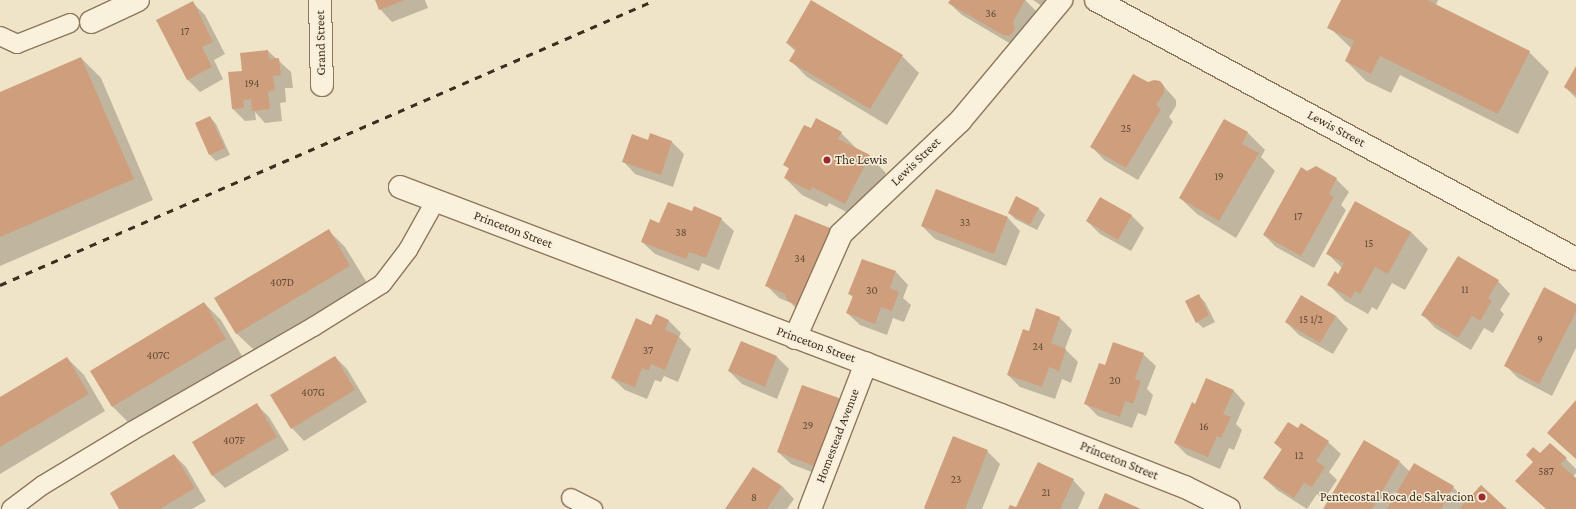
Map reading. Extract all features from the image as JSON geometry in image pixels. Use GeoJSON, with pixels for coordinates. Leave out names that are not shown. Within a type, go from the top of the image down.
{"type":"FeatureCollection","features":[{"type":"Feature","properties":{"kind":"street"},"geometry":{"type":"LineString","coordinates":[[80,23],[138,0]]}},
{"type":"Feature","properties":{"kind":"street","name":"Grand Street"},"geometry":{"type":"LineString","coordinates":[[320,0],[322,85]]}},
{"type":"Feature","properties":{"kind":"street","name":"Lewis Street"},"geometry":{"type":"LineString","coordinates":[[795,338],[841,234],[960,121],[1060,0]]}},
{"type":"Feature","properties":{"kind":"street","name":"Lewis Street"},"geometry":{"type":"LineString","coordinates":[[1096,0],[1576,258]]}},
{"type":"Feature","properties":{"kind":"street","name":"Princeton Street"},"geometry":{"type":"LineString","coordinates":[[400,187],[795,338],[866,363],[1185,487],[1229,509]]}},
{"type":"Feature","properties":{"kind":"street","name":"Homestead Avenue"},"geometry":{"type":"LineString","coordinates":[[810,509],[866,363]]}},
{"type":"Feature","properties":{"kind":"lane"},"geometry":{"type":"LineString","coordinates":[[0,36],[17,44],[80,23]]}},
{"type":"Feature","properties":{"kind":"lane"},"geometry":{"type":"LineString","coordinates":[[12,509],[43,485],[382,284],[408,250],[436,200]]}},
{"type":"Feature","properties":{"kind":"lane"},"geometry":{"type":"LineString","coordinates":[[571,498],[593,509]]}},
{"type":"Feature","properties":{"kind":"building"},"geometry":{"type":"Polygon","coordinates":[[[375,0],[405,0],[379,10],[375,0]]]}},
{"type":"Feature","properties":{"kind":"building"},"geometry":{"type":"Polygon","coordinates":[[[811,0],[903,55],[870,109],[789,61],[796,49],[786,43],[811,0]]]}},
{"type":"Feature","properties":{"kind":"building"},"geometry":{"type":"Polygon","coordinates":[[[950,0],[1025,0],[1013,22],[1015,28],[1009,36],[1003,35],[948,3],[950,0]]]}},
{"type":"Feature","properties":{"kind":"building"},"geometry":{"type":"Polygon","coordinates":[[[1341,0],[1427,0],[1530,51],[1498,114],[1380,56],[1371,74],[1345,61],[1354,41],[1327,28],[1341,0]]]}},
{"type":"Feature","properties":{"kind":"building"},"geometry":{"type":"Polygon","coordinates":[[[193,1],[213,42],[202,47],[212,67],[187,80],[156,20],[193,1]]]}},
{"type":"Feature","properties":{"kind":"building"},"geometry":{"type":"Polygon","coordinates":[[[268,50],[269,59],[279,58],[281,75],[273,76],[275,90],[268,91],[270,109],[252,111],[251,99],[243,100],[244,108],[232,109],[228,72],[242,71],[240,53],[268,50]]]}},
{"type":"Feature","properties":{"kind":"building"},"geometry":{"type":"Polygon","coordinates":[[[81,57],[134,179],[0,237],[0,92],[81,57]]]}},
{"type":"Feature","properties":{"kind":"building"},"geometry":{"type":"Polygon","coordinates":[[[1576,66],[1576,95],[1564,87],[1576,66]]]}},
{"type":"Feature","properties":{"kind":"building"},"geometry":{"type":"Polygon","coordinates":[[[1133,74],[1148,82],[1154,80],[1160,81],[1164,86],[1164,93],[1156,105],[1161,109],[1126,168],[1090,147],[1133,74]]]}},
{"type":"Feature","properties":{"kind":"building"},"geometry":{"type":"Polygon","coordinates":[[[210,116],[225,148],[209,155],[195,123],[210,116]]]}},
{"type":"Feature","properties":{"kind":"building","name":"The Lewis"},"geometry":{"type":"Polygon","coordinates":[[[816,118],[842,132],[838,139],[870,155],[845,204],[812,187],[810,191],[784,178],[789,168],[783,165],[804,125],[811,128],[816,118]]]}},
{"type":"Feature","properties":{"kind":"building"},"geometry":{"type":"Polygon","coordinates":[[[1224,119],[1248,132],[1242,144],[1259,153],[1219,221],[1179,198],[1224,119]]]}},
{"type":"Feature","properties":{"kind":"building"},"geometry":{"type":"Polygon","coordinates":[[[650,133],[672,141],[661,175],[622,162],[632,134],[648,140],[650,133]]]}},
{"type":"Feature","properties":{"kind":"building"},"geometry":{"type":"Polygon","coordinates":[[[1316,166],[1337,178],[1329,194],[1334,197],[1301,256],[1263,235],[1301,167],[1307,171],[1316,166]]]}},
{"type":"Feature","properties":{"kind":"building"},"geometry":{"type":"Polygon","coordinates":[[[936,189],[1008,217],[994,254],[921,226],[936,189]]]}},
{"type":"Feature","properties":{"kind":"building"},"geometry":{"type":"Polygon","coordinates":[[[1016,196],[1039,208],[1030,225],[1008,213],[1016,196]]]}},
{"type":"Feature","properties":{"kind":"building"},"geometry":{"type":"Polygon","coordinates":[[[1100,197],[1132,215],[1118,240],[1086,221],[1100,197]]]}},
{"type":"Feature","properties":{"kind":"building"},"geometry":{"type":"Polygon","coordinates":[[[1355,201],[1411,232],[1388,274],[1375,267],[1360,294],[1355,291],[1351,298],[1327,285],[1335,271],[1338,274],[1344,263],[1326,254],[1355,201]]]}},
{"type":"Feature","properties":{"kind":"building"},"geometry":{"type":"Polygon","coordinates":[[[668,202],[692,211],[694,206],[722,218],[706,258],[689,252],[686,259],[641,242],[650,219],[659,223],[668,202]]]}},
{"type":"Feature","properties":{"kind":"building"},"geometry":{"type":"Polygon","coordinates":[[[795,214],[835,230],[800,304],[795,305],[787,300],[785,294],[765,286],[795,214]]]}},
{"type":"Feature","properties":{"kind":"building"},"geometry":{"type":"Polygon","coordinates":[[[329,229],[350,266],[236,334],[214,298],[329,229]]]}},
{"type":"Feature","properties":{"kind":"building"},"geometry":{"type":"Polygon","coordinates":[[[1458,256],[1499,280],[1488,298],[1492,301],[1480,321],[1472,316],[1458,338],[1421,315],[1458,256]]]}},
{"type":"Feature","properties":{"kind":"building"},"geometry":{"type":"Polygon","coordinates":[[[862,259],[896,271],[890,288],[899,292],[892,311],[881,307],[875,324],[846,313],[853,296],[848,294],[862,259]]]}},
{"type":"Feature","properties":{"kind":"building"},"geometry":{"type":"Polygon","coordinates":[[[1544,287],[1576,304],[1576,312],[1539,384],[1504,366],[1544,287]]]}},
{"type":"Feature","properties":{"kind":"building"},"geometry":{"type":"Polygon","coordinates":[[[1199,294],[1209,315],[1196,323],[1185,301],[1199,294]]]}},
{"type":"Feature","properties":{"kind":"building"},"geometry":{"type":"Polygon","coordinates":[[[1301,295],[1336,316],[1320,343],[1285,322],[1301,295]]]}},
{"type":"Feature","properties":{"kind":"building"},"geometry":{"type":"Polygon","coordinates":[[[204,302],[226,339],[112,407],[90,371],[204,302]]]}},
{"type":"Feature","properties":{"kind":"building"},"geometry":{"type":"Polygon","coordinates":[[[1036,308],[1060,317],[1051,343],[1066,349],[1059,371],[1049,367],[1042,387],[1007,375],[1023,329],[1029,331],[1036,308]]]}},
{"type":"Feature","properties":{"kind":"building"},"geometry":{"type":"Polygon","coordinates":[[[656,314],[669,320],[665,330],[679,336],[665,370],[651,364],[649,371],[642,368],[635,387],[611,378],[636,318],[651,325],[656,314]]]}},
{"type":"Feature","properties":{"kind":"building"},"geometry":{"type":"Polygon","coordinates":[[[741,341],[777,356],[765,387],[728,371],[741,341]]]}},
{"type":"Feature","properties":{"kind":"building"},"geometry":{"type":"Polygon","coordinates":[[[1113,342],[1144,353],[1135,379],[1141,381],[1133,404],[1125,401],[1120,417],[1084,404],[1099,363],[1105,365],[1113,342]]]}},
{"type":"Feature","properties":{"kind":"building"},"geometry":{"type":"Polygon","coordinates":[[[335,356],[355,390],[291,429],[270,395],[335,356]]]}},
{"type":"Feature","properties":{"kind":"building"},"geometry":{"type":"Polygon","coordinates":[[[67,357],[89,394],[0,447],[0,397],[67,357]]]}},
{"type":"Feature","properties":{"kind":"building"},"geometry":{"type":"Polygon","coordinates":[[[1206,378],[1234,390],[1223,414],[1231,417],[1221,438],[1217,436],[1208,457],[1174,443],[1192,402],[1195,404],[1206,378]]]}},
{"type":"Feature","properties":{"kind":"building"},"geometry":{"type":"Polygon","coordinates":[[[802,385],[839,398],[814,466],[777,452],[802,385]]]}},
{"type":"Feature","properties":{"kind":"building"},"geometry":{"type":"Polygon","coordinates":[[[1576,400],[1576,459],[1547,433],[1576,400]]]}},
{"type":"Feature","properties":{"kind":"building"},"geometry":{"type":"Polygon","coordinates":[[[257,403],[277,437],[212,476],[192,442],[257,403]]]}},
{"type":"Feature","properties":{"kind":"building"},"geometry":{"type":"Polygon","coordinates":[[[1288,422],[1298,428],[1301,423],[1329,441],[1316,461],[1325,467],[1312,487],[1304,483],[1294,498],[1263,478],[1282,449],[1274,443],[1288,422]]]}},
{"type":"Feature","properties":{"kind":"building"},"geometry":{"type":"Polygon","coordinates":[[[953,436],[988,450],[965,509],[926,509],[924,508],[953,436]]]}},
{"type":"Feature","properties":{"kind":"building"},"geometry":{"type":"Polygon","coordinates":[[[1364,440],[1400,461],[1372,509],[1323,509],[1364,440]]]}},
{"type":"Feature","properties":{"kind":"building"},"geometry":{"type":"Polygon","coordinates":[[[1550,443],[1567,458],[1560,464],[1576,478],[1576,509],[1546,509],[1515,481],[1533,462],[1526,455],[1533,447],[1540,453],[1550,443]]]}},
{"type":"Feature","properties":{"kind":"building"},"geometry":{"type":"Polygon","coordinates":[[[174,454],[195,488],[160,509],[119,509],[110,493],[174,454]]]}},
{"type":"Feature","properties":{"kind":"building"},"geometry":{"type":"Polygon","coordinates":[[[1038,462],[1074,479],[1060,509],[1008,509],[1010,505],[1016,507],[1038,462]]]}},
{"type":"Feature","properties":{"kind":"building"},"geometry":{"type":"Polygon","coordinates":[[[1414,463],[1454,486],[1441,509],[1387,509],[1414,463]]]}},
{"type":"Feature","properties":{"kind":"building"},"geometry":{"type":"Polygon","coordinates":[[[753,467],[782,486],[767,509],[725,509],[753,467]]]}},
{"type":"Feature","properties":{"kind":"building","name":"Pentecostal Roca de Salvacion"},"geometry":{"type":"Polygon","coordinates":[[[1481,485],[1507,509],[1459,509],[1481,485]]]}},
{"type":"Feature","properties":{"kind":"building"},"geometry":{"type":"Polygon","coordinates":[[[1105,493],[1141,509],[1098,509],[1105,493]]]}},
{"type":"Feature","properties":{"kind":"railway"},"geometry":{"type":"LineString","coordinates":[[0,285],[655,0]]}},
{"type":"Feature","properties":{"kind":"place","name":"The Lewis"},"geometry":{"type":"Point","coordinates":[827,160]}},
{"type":"Feature","properties":{"kind":"place","name":"Pentecostal Roca de Salvacion"},"geometry":{"type":"Point","coordinates":[1482,497]}}]}
